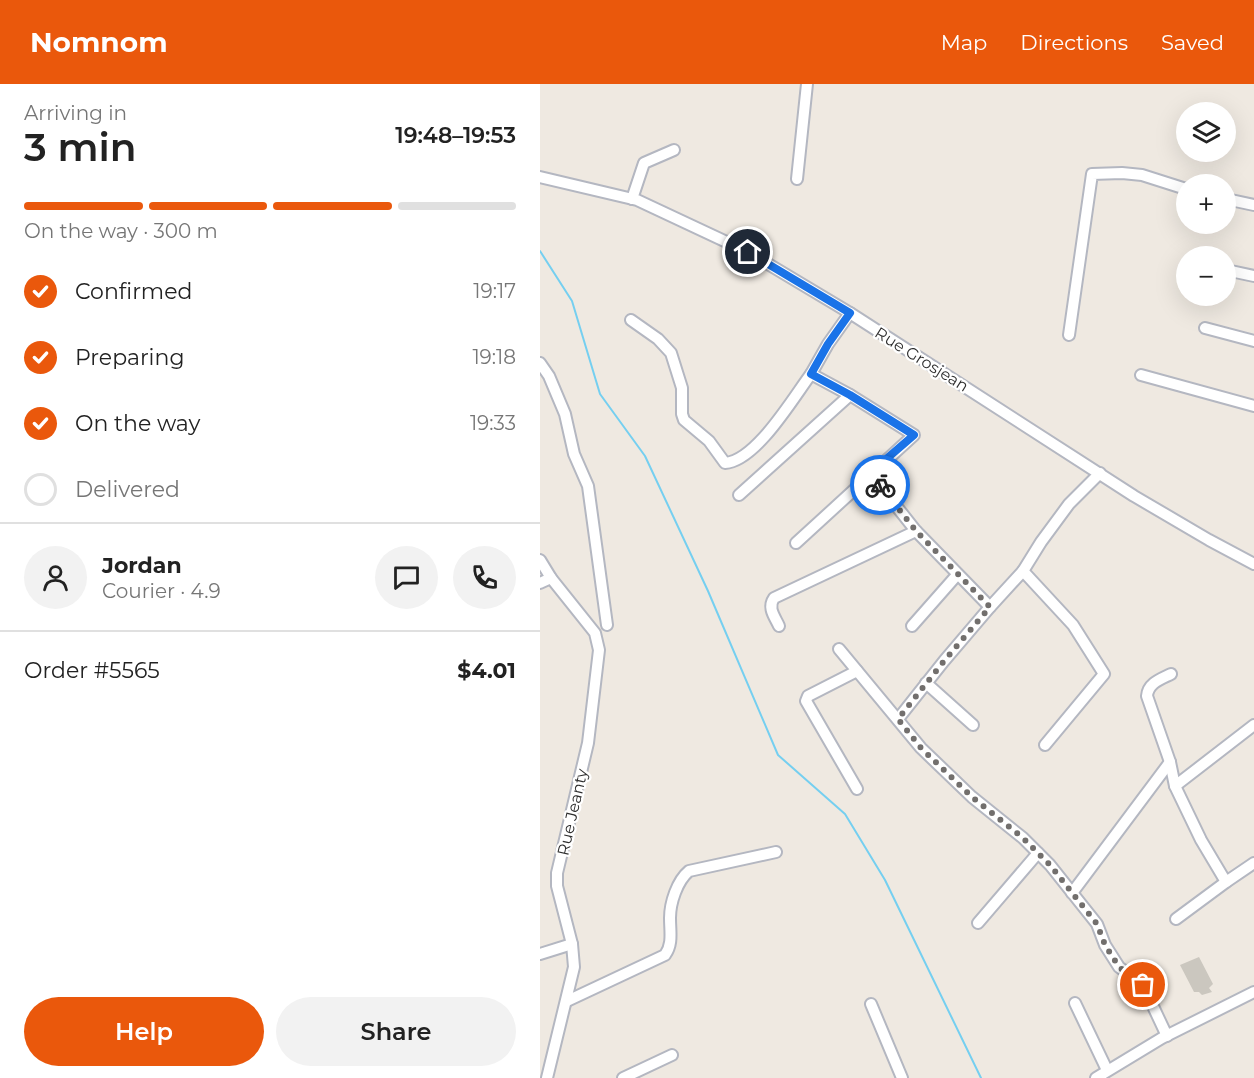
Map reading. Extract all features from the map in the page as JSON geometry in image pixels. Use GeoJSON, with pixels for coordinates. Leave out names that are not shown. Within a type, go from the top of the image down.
{"type":"FeatureCollection","features":[{"type":"Feature","properties":{"kind":"street"},"geometry":{"type":"LineString","coordinates":[[797,178],[807,84]]}},
{"type":"Feature","properties":{"kind":"street"},"geometry":{"type":"LineString","coordinates":[[632,199],[644,164],[674,150]]}},
{"type":"Feature","properties":{"kind":"street"},"geometry":{"type":"LineString","coordinates":[[1070,334],[1092,174],[1142,175],[1176,186]]}},
{"type":"Feature","properties":{"kind":"street","name":"Rue Grosjean"},"geometry":{"type":"LineString","coordinates":[[540,177],[632,199],[748,252],[850,313],[1159,511],[1254,564]]}},
{"type":"Feature","properties":{"kind":"street"},"geometry":{"type":"LineString","coordinates":[[1236,201],[1254,205]]}},
{"type":"Feature","properties":{"kind":"street"},"geometry":{"type":"LineString","coordinates":[[1236,272],[1254,276]]}},
{"type":"Feature","properties":{"kind":"street"},"geometry":{"type":"LineString","coordinates":[[631,320],[658,339],[671,353],[682,388],[684,420],[710,441],[725,463],[739,457],[761,442],[811,374],[828,344],[850,313]]}},
{"type":"Feature","properties":{"kind":"street"},"geometry":{"type":"LineString","coordinates":[[1205,328],[1254,341]]}},
{"type":"Feature","properties":{"kind":"street"},"geometry":{"type":"LineString","coordinates":[[540,363],[549,376],[565,414],[574,454],[588,486],[607,625]]}},
{"type":"Feature","properties":{"kind":"street"},"geometry":{"type":"LineString","coordinates":[[796,543],[914,435],[850,395],[811,374]]}},
{"type":"Feature","properties":{"kind":"street"},"geometry":{"type":"LineString","coordinates":[[1141,375],[1254,406]]}},
{"type":"Feature","properties":{"kind":"street"},"geometry":{"type":"LineString","coordinates":[[740,495],[850,395]]}},
{"type":"Feature","properties":{"kind":"street"},"geometry":{"type":"LineString","coordinates":[[870,473],[916,531],[990,607]]}},
{"type":"Feature","properties":{"kind":"street"},"geometry":{"type":"LineString","coordinates":[[898,719],[990,607],[1023,571],[1069,504],[1100,473]]}},
{"type":"Feature","properties":{"kind":"street"},"geometry":{"type":"LineString","coordinates":[[779,626],[770,606],[774,598],[916,531]]}},
{"type":"Feature","properties":{"kind":"street","name":"Rue Jeanty"},"geometry":{"type":"LineString","coordinates":[[540,560],[598,639],[599,650],[588,743],[557,873],[556,886],[572,944],[574,967],[547,1078]]}},
{"type":"Feature","properties":{"kind":"street"},"geometry":{"type":"LineString","coordinates":[[1023,571],[1073,625],[1104,674],[1045,745]]}},
{"type":"Feature","properties":{"kind":"street"},"geometry":{"type":"LineString","coordinates":[[912,626],[957,575]]}},
{"type":"Feature","properties":{"kind":"street"},"geometry":{"type":"LineString","coordinates":[[540,583],[551,578]]}},
{"type":"Feature","properties":{"kind":"street"},"geometry":{"type":"LineString","coordinates":[[839,649],[921,748],[972,797],[1038,853],[1072,893],[1100,928],[1105,945],[1119,967],[1143,985],[1167,1035]]}},
{"type":"Feature","properties":{"kind":"street"},"geometry":{"type":"LineString","coordinates":[[857,671],[808,696],[806,700],[857,789]]}},
{"type":"Feature","properties":{"kind":"street"},"geometry":{"type":"LineString","coordinates":[[1171,674],[1149,687],[1147,696],[1170,762],[1175,786],[1201,840],[1226,882]]}},
{"type":"Feature","properties":{"kind":"street"},"geometry":{"type":"LineString","coordinates":[[926,683],[972,725]]}},
{"type":"Feature","properties":{"kind":"street"},"geometry":{"type":"LineString","coordinates":[[1175,786],[1254,725]]}},
{"type":"Feature","properties":{"kind":"street"},"geometry":{"type":"LineString","coordinates":[[1072,893],[1170,762]]}},
{"type":"Feature","properties":{"kind":"street"},"geometry":{"type":"LineString","coordinates":[[567,1002],[665,955],[671,946],[670,915],[674,897],[683,876],[689,871],[776,852]]}},
{"type":"Feature","properties":{"kind":"street"},"geometry":{"type":"LineString","coordinates":[[978,923],[1038,853]]}},
{"type":"Feature","properties":{"kind":"street"},"geometry":{"type":"LineString","coordinates":[[1176,919],[1254,863]]}},
{"type":"Feature","properties":{"kind":"street"},"geometry":{"type":"LineString","coordinates":[[540,954],[572,944]]}},
{"type":"Feature","properties":{"kind":"street"},"geometry":{"type":"LineString","coordinates":[[1096,1078],[1167,1035],[1254,992]]}},
{"type":"Feature","properties":{"kind":"street"},"geometry":{"type":"LineString","coordinates":[[1075,1003],[1107,1070]]}},
{"type":"Feature","properties":{"kind":"street"},"geometry":{"type":"LineString","coordinates":[[871,1004],[902,1078]]}},
{"type":"Feature","properties":{"kind":"street"},"geometry":{"type":"LineString","coordinates":[[623,1078],[672,1055]]}},
{"type":"Feature","properties":{"kind":"building"},"geometry":{"type":"Polygon","coordinates":[[[1199,957],[1213,984],[1209,988],[1212,992],[1202,995],[1194,992],[1180,965],[1199,957]]]}},
{"type":"Feature","properties":{"kind":"waterway"},"geometry":{"type":"LineString","coordinates":[[540,251],[572,301],[600,394],[645,456],[708,591],[778,755],[845,814],[885,880],[981,1078]]}},
{"type":"Feature","properties":{"kind":"way so far"},"geometry":{"type":"LineString","coordinates":[[880,485],[916,531],[990,607],[898,719],[921,748],[972,797],[1023,838],[1050,865],[1100,928],[1105,945],[1119,967],[1143,985]]}},
{"type":"Feature","properties":{"kind":"route"},"geometry":{"type":"LineString","coordinates":[[748,252],[850,313],[828,344],[811,374],[850,395],[914,435],[870,473],[880,485]]}}]}
